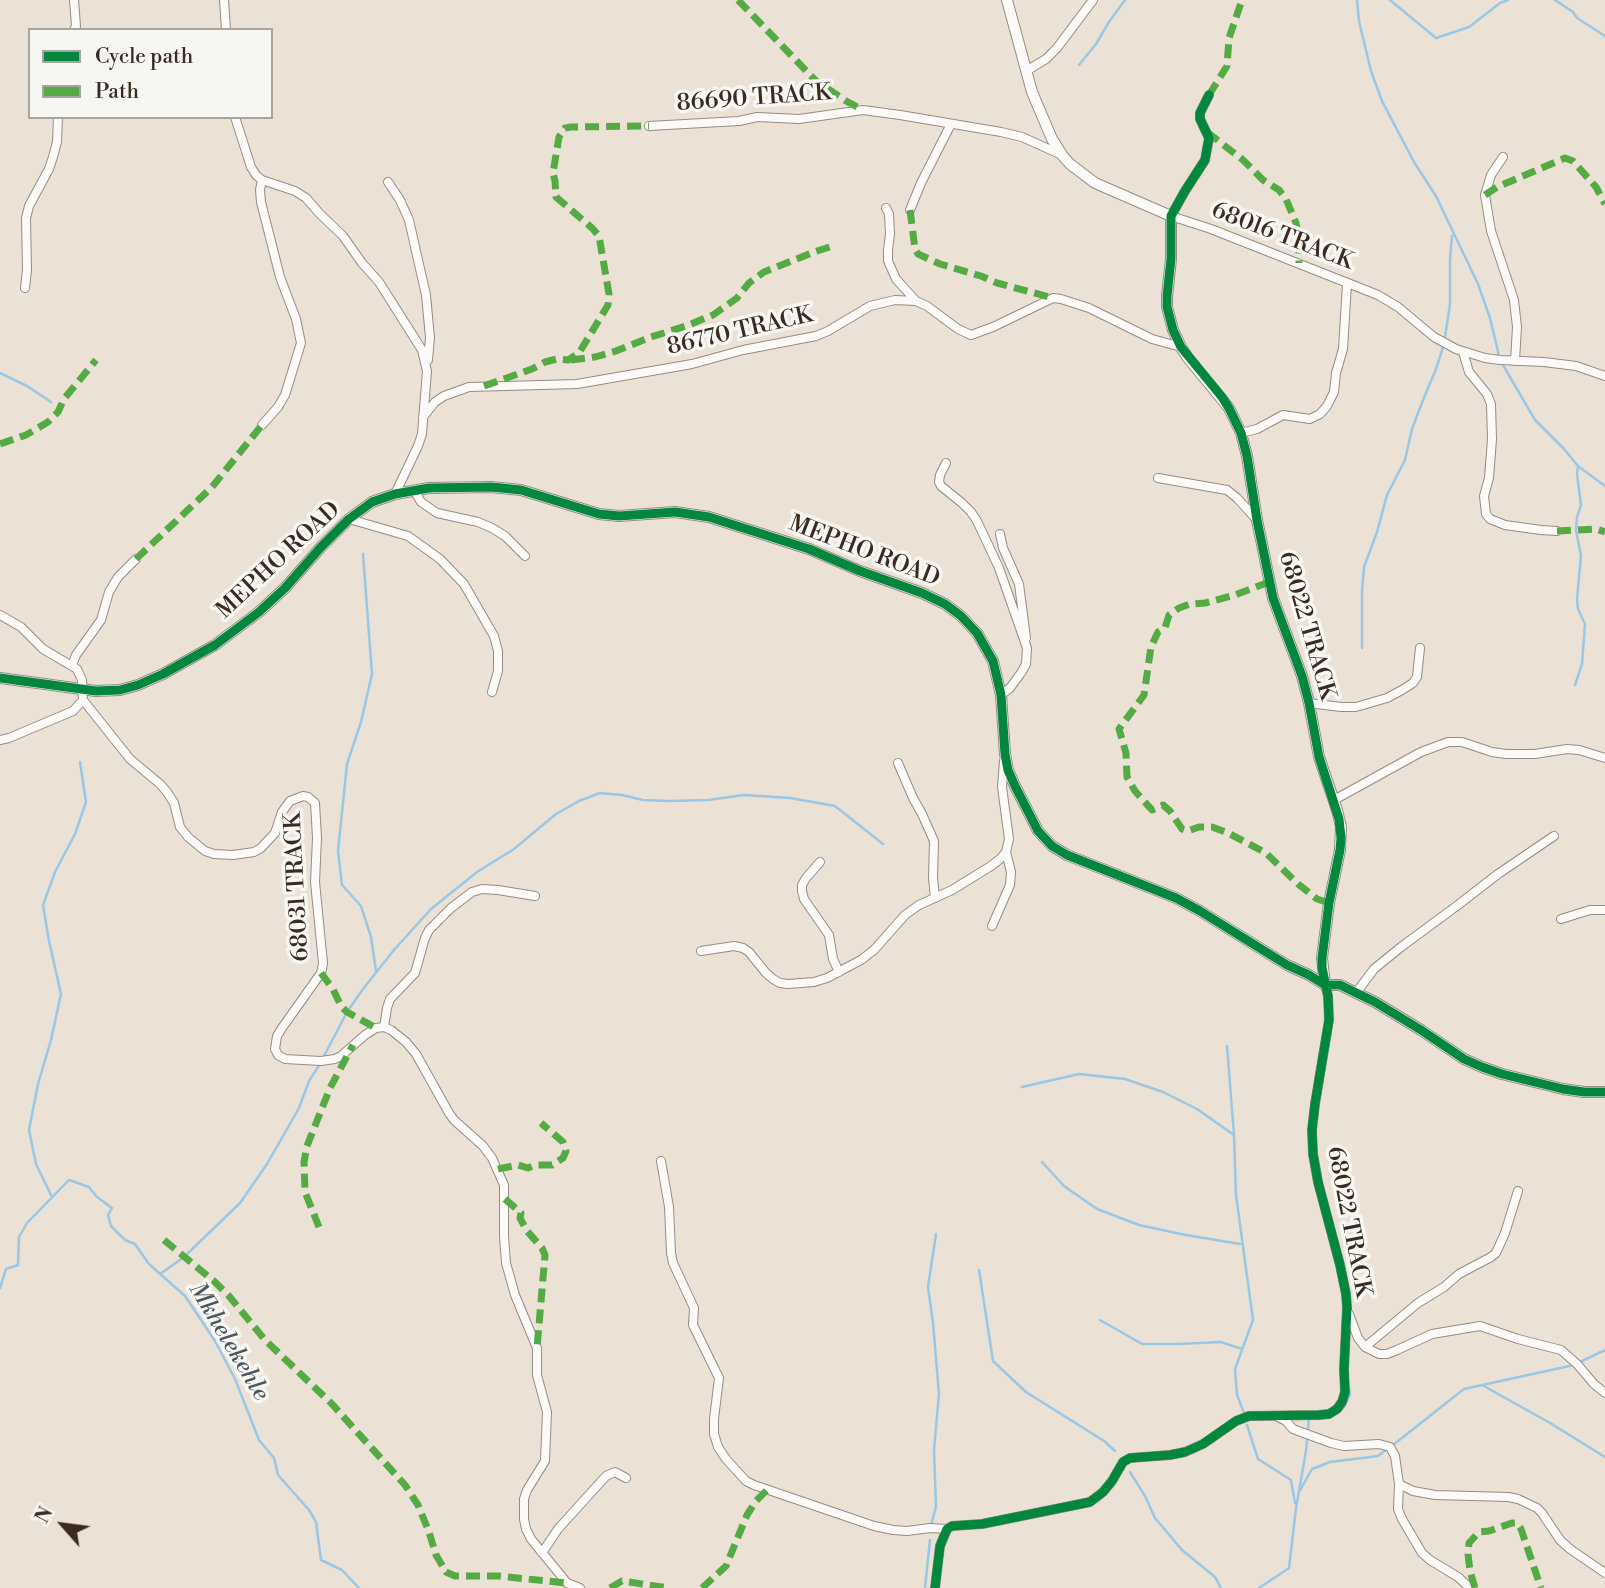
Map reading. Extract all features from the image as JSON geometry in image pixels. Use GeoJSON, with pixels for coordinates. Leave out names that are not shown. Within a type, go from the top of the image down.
{"type":"FeatureCollection","features":[{"type":"Feature","properties":{"kind":"street"},"geometry":{"type":"LineString","coordinates":[[74,0],[75,28]]}},
{"type":"Feature","properties":{"kind":"street"},"geometry":{"type":"LineString","coordinates":[[224,0],[226,28]]}},
{"type":"Feature","properties":{"kind":"street"},"geometry":{"type":"LineString","coordinates":[[1007,0],[1039,111],[1062,155]]}},
{"type":"Feature","properties":{"kind":"street"},"geometry":{"type":"LineString","coordinates":[[1026,71],[1046,59],[1057,48],[1093,0]]}},
{"type":"Feature","properties":{"kind":"street"},"geometry":{"type":"LineString","coordinates":[[1171,216],[1205,160],[1209,138],[1200,113],[1209,95]]}},
{"type":"Feature","properties":{"kind":"street","name":"68016 TRACK"},"geometry":{"type":"LineString","coordinates":[[863,110],[1011,134],[1062,155],[1095,183],[1171,216],[1211,229],[1388,300],[1444,344],[1463,352],[1485,358],[1576,366],[1605,376]]}},
{"type":"Feature","properties":{"kind":"street","name":"86690 TRACK"},"geometry":{"type":"LineString","coordinates":[[649,126],[739,121],[757,117],[799,119],[863,110]]}},
{"type":"Feature","properties":{"kind":"street"},"geometry":{"type":"LineString","coordinates":[[24,288],[27,270],[26,218],[29,206],[53,157],[58,119]]}},
{"type":"Feature","properties":{"kind":"street"},"geometry":{"type":"LineString","coordinates":[[236,119],[256,175],[306,198],[343,236],[379,282],[418,342],[427,371]]}},
{"type":"Feature","properties":{"kind":"street"},"geometry":{"type":"LineString","coordinates":[[910,210],[951,124]]}},
{"type":"Feature","properties":{"kind":"street"},"geometry":{"type":"LineString","coordinates":[[1503,157],[1491,175],[1485,195],[1491,231],[1514,300],[1517,327],[1515,361]]}},
{"type":"Feature","properties":{"kind":"street"},"geometry":{"type":"LineString","coordinates":[[262,180],[261,202],[273,252],[296,319],[301,343],[285,395],[278,408],[262,425]]}},
{"type":"Feature","properties":{"kind":"street"},"geometry":{"type":"LineString","coordinates":[[388,182],[409,220],[426,295],[430,338],[422,434],[395,494]]}},
{"type":"Feature","properties":{"kind":"street"},"geometry":{"type":"LineString","coordinates":[[886,208],[890,234],[888,261],[896,279],[916,301],[938,313],[958,329],[971,335],[1053,298],[1080,304],[1152,339],[1181,347]]}},
{"type":"Feature","properties":{"kind":"street","name":"68022 TRACK"},"geometry":{"type":"LineString","coordinates":[[661,1161],[669,1207],[673,1263],[694,1308],[693,1325],[719,1378],[714,1419],[718,1447],[746,1481],[767,1490],[893,1531],[947,1529],[958,1524],[982,1524],[1090,1502],[1103,1492],[1123,1462],[1130,1458],[1185,1452],[1249,1416],[1329,1414],[1342,1402],[1345,1392],[1347,1308],[1340,1265],[1325,1213],[1313,1154],[1312,1130],[1329,1020],[1328,996],[1322,968],[1323,942],[1341,838],[1339,819],[1319,757],[1309,703],[1273,598],[1241,433],[1222,397],[1181,347],[1173,330],[1167,307],[1171,216]]}},
{"type":"Feature","properties":{"kind":"street"},"geometry":{"type":"LineString","coordinates":[[1241,433],[1257,429],[1283,415],[1310,419],[1320,414],[1327,406],[1334,392],[1343,349],[1347,284]]}},
{"type":"Feature","properties":{"kind":"street","name":"86770 TRACK"},"geometry":{"type":"LineString","coordinates":[[423,418],[435,402],[469,387],[576,384],[692,364],[743,350],[816,336],[870,306],[884,302],[906,299],[916,301]]}},
{"type":"Feature","properties":{"kind":"street"},"geometry":{"type":"LineString","coordinates":[[1463,352],[1469,372],[1491,404],[1491,453],[1484,496],[1486,514],[1490,519],[1505,525],[1557,531]]}},
{"type":"Feature","properties":{"kind":"street"},"geometry":{"type":"LineString","coordinates":[[947,463],[939,482],[977,521],[999,568],[1027,648]]}},
{"type":"Feature","properties":{"kind":"street"},"geometry":{"type":"LineString","coordinates":[[1158,478],[1227,490],[1257,520]]}},
{"type":"Feature","properties":{"kind":"street","name":"MEPHO ROAD"},"geometry":{"type":"LineString","coordinates":[[0,678],[83,695],[120,690],[163,674],[215,645],[259,612],[349,519],[372,502],[395,494],[429,488],[491,486],[520,490],[599,514],[619,516],[675,512],[709,517],[809,549],[922,593],[945,604],[961,616],[988,649],[1001,695],[1008,770],[1038,831],[1052,846],[1067,855],[1184,902],[1273,957],[1325,985],[1339,985],[1397,1015],[1464,1059],[1502,1074],[1563,1089],[1605,1092]]}},
{"type":"Feature","properties":{"kind":"street"},"geometry":{"type":"LineString","coordinates":[[414,491],[421,502],[437,513],[478,522],[492,528],[505,536],[524,556]]}},
{"type":"Feature","properties":{"kind":"street"},"geometry":{"type":"LineString","coordinates":[[349,519],[408,536],[440,559],[464,583],[494,636],[498,651],[498,671],[492,692]]}},
{"type":"Feature","properties":{"kind":"street"},"geometry":{"type":"LineString","coordinates":[[1000,534],[1003,548],[1019,584],[1027,648],[1026,664],[1010,688],[1001,695]]}},
{"type":"Feature","properties":{"kind":"street"},"geometry":{"type":"LineString","coordinates":[[0,615],[21,627],[49,653],[72,665],[101,620],[109,593],[118,577],[136,559]]}},
{"type":"Feature","properties":{"kind":"street"},"geometry":{"type":"LineString","coordinates":[[1309,703],[1356,707],[1388,698],[1417,677],[1420,648]]}},
{"type":"Feature","properties":{"kind":"street","name":"68031 TRACK"},"geometry":{"type":"LineString","coordinates":[[72,665],[80,674],[83,695],[130,759],[160,784],[174,803],[180,827],[205,851],[233,855],[254,852],[275,834],[285,806],[298,797],[312,799],[316,807],[315,874],[323,963],[321,974],[277,1036],[275,1049],[278,1055],[285,1059],[335,1059],[365,1035],[376,1028],[384,1027]]}},
{"type":"Feature","properties":{"kind":"street"},"geometry":{"type":"LineString","coordinates":[[0,740],[73,711],[83,695]]}},
{"type":"Feature","properties":{"kind":"street"},"geometry":{"type":"LineString","coordinates":[[1334,800],[1421,752],[1448,742],[1462,742],[1506,754],[1579,750],[1605,758]]}},
{"type":"Feature","properties":{"kind":"street"},"geometry":{"type":"LineString","coordinates":[[701,951],[734,946],[743,948],[766,973],[780,983],[788,984],[814,982],[861,960],[874,950],[905,915],[991,866],[1006,852],[1009,839],[1002,788],[1005,754]]}},
{"type":"Feature","properties":{"kind":"street"},"geometry":{"type":"LineString","coordinates":[[898,762],[934,841],[935,898]]}},
{"type":"Feature","properties":{"kind":"street"},"geometry":{"type":"LineString","coordinates":[[1356,993],[1374,969],[1401,947],[1498,874],[1554,836]]}},
{"type":"Feature","properties":{"kind":"street"},"geometry":{"type":"LineString","coordinates":[[992,926],[1010,885],[1006,852]]}},
{"type":"Feature","properties":{"kind":"street"},"geometry":{"type":"LineString","coordinates":[[820,862],[806,878],[802,891],[804,899],[829,935],[833,959],[839,972]]}},
{"type":"Feature","properties":{"kind":"street"},"geometry":{"type":"LineString","coordinates":[[536,896],[482,890],[464,897],[429,930],[415,973],[390,999],[384,1027],[397,1034],[416,1054],[449,1113],[483,1146],[502,1178],[506,1264],[514,1295],[537,1348],[537,1375],[547,1412],[546,1455],[543,1466],[524,1499],[526,1529],[567,1583],[580,1588]]}},
{"type":"Feature","properties":{"kind":"street"},"geometry":{"type":"LineString","coordinates":[[1561,919],[1590,910],[1605,910]]}},
{"type":"Feature","properties":{"kind":"street"},"geometry":{"type":"LineString","coordinates":[[1365,1347],[1418,1303],[1459,1274],[1496,1253],[1518,1191]]}},
{"type":"Feature","properties":{"kind":"street"},"geometry":{"type":"LineString","coordinates":[[1347,1308],[1358,1338],[1365,1347],[1379,1354],[1387,1354],[1432,1334],[1480,1326],[1561,1350],[1605,1393]]}},
{"type":"Feature","properties":{"kind":"street"},"geometry":{"type":"LineString","coordinates":[[1275,1416],[1286,1421],[1293,1429],[1331,1443],[1344,1446],[1379,1444],[1390,1447],[1395,1456],[1399,1484],[1398,1509],[1402,1519],[1422,1553],[1470,1588]]}},
{"type":"Feature","properties":{"kind":"street"},"geometry":{"type":"LineString","coordinates":[[542,1553],[558,1529],[606,1476],[615,1472],[626,1478]]}},
{"type":"Feature","properties":{"kind":"street"},"geometry":{"type":"LineString","coordinates":[[1399,1484],[1422,1494],[1518,1499],[1542,1513],[1560,1540],[1605,1573]]}},
{"type":"Feature","properties":{"kind":"street"},"geometry":{"type":"LineString","coordinates":[[935,1588],[940,1546],[947,1529]]}},
{"type":"Feature","properties":{"kind":"waterway"},"geometry":{"type":"LineString","coordinates":[[1079,65],[1125,0]]}},
{"type":"Feature","properties":{"kind":"waterway"},"geometry":{"type":"LineString","coordinates":[[1357,0],[1359,21],[1371,71],[1382,101],[1414,162],[1436,196],[1478,284],[1500,360],[1535,420],[1578,466],[1605,486]]}},
{"type":"Feature","properties":{"kind":"waterway"},"geometry":{"type":"LineString","coordinates":[[1390,0],[1436,38],[1469,27],[1508,0]]}},
{"type":"Feature","properties":{"kind":"waterway"},"geometry":{"type":"LineString","coordinates":[[1555,0],[1605,36]]}},
{"type":"Feature","properties":{"kind":"waterway"},"geometry":{"type":"LineString","coordinates":[[1362,648],[1364,567],[1387,495],[1405,460],[1412,429],[1444,344],[1450,304],[1452,236]]}},
{"type":"Feature","properties":{"kind":"waterway"},"geometry":{"type":"LineString","coordinates":[[0,373],[51,402]]}},
{"type":"Feature","properties":{"kind":"waterway"},"geometry":{"type":"LineString","coordinates":[[1575,685],[1582,664],[1585,624],[1577,599],[1581,556],[1576,530],[1581,505],[1578,466]]}},
{"type":"Feature","properties":{"kind":"waterway"},"geometry":{"type":"LineString","coordinates":[[363,554],[372,674],[361,722],[347,764],[338,851],[342,885],[361,906],[371,937],[376,971]]}},
{"type":"Feature","properties":{"kind":"waterway"},"geometry":{"type":"LineString","coordinates":[[51,1195],[36,1164],[29,1130],[61,994],[43,905],[55,872],[75,834],[86,802],[80,762]]}},
{"type":"Feature","properties":{"kind":"waterway"},"geometry":{"type":"LineString","coordinates":[[323,1058],[347,1012],[363,989],[431,909],[477,872],[514,849],[556,814],[579,801],[600,793],[669,801],[708,800],[744,795],[790,798],[835,806],[883,844]]}},
{"type":"Feature","properties":{"kind":"waterway"},"geometry":{"type":"LineString","coordinates":[[1227,1046],[1236,1195],[1253,1320],[1235,1369],[1237,1395],[1244,1413]]}},
{"type":"Feature","properties":{"kind":"waterway"},"geometry":{"type":"LineString","coordinates":[[160,1274],[184,1257],[240,1203],[267,1164],[320,1064]]}},
{"type":"Feature","properties":{"kind":"waterway"},"geometry":{"type":"LineString","coordinates":[[1022,1087],[1079,1074],[1125,1079],[1163,1092],[1197,1109],[1234,1135]]}},
{"type":"Feature","properties":{"kind":"waterway"},"geometry":{"type":"LineString","coordinates":[[1042,1162],[1064,1186],[1097,1209],[1139,1225],[1240,1244]]}},
{"type":"Feature","properties":{"kind":"waterway","name":"Mkhelekehle"},"geometry":{"type":"LineString","coordinates":[[0,1288],[6,1269],[18,1265],[19,1237],[27,1223],[69,1180],[89,1187],[112,1208],[108,1215],[111,1226],[125,1240],[135,1244],[149,1264],[185,1296],[215,1341],[235,1379],[259,1440],[274,1458],[278,1475],[309,1510],[316,1522],[321,1560],[342,1570],[359,1588]]}},
{"type":"Feature","properties":{"kind":"waterway"},"geometry":{"type":"LineString","coordinates":[[931,1525],[936,1507],[934,1450],[939,1394],[928,1287],[936,1234]]}},
{"type":"Feature","properties":{"kind":"waterway"},"geometry":{"type":"LineString","coordinates":[[979,1270],[993,1361],[1026,1392],[1104,1441],[1115,1451]]}},
{"type":"Feature","properties":{"kind":"waterway"},"geometry":{"type":"LineString","coordinates":[[1100,1320],[1142,1344],[1221,1342],[1242,1349]]}},
{"type":"Feature","properties":{"kind":"waterway"},"geometry":{"type":"LineString","coordinates":[[1580,1362],[1605,1350]]}},
{"type":"Feature","properties":{"kind":"waterway"},"geometry":{"type":"LineString","coordinates":[[1393,1445],[1464,1389],[1574,1365]]}},
{"type":"Feature","properties":{"kind":"waterway"},"geometry":{"type":"LineString","coordinates":[[1341,1410],[1350,1395],[1348,1381]]}},
{"type":"Feature","properties":{"kind":"waterway"},"geometry":{"type":"LineString","coordinates":[[1482,1385],[1605,1457]]}},
{"type":"Feature","properties":{"kind":"waterway"},"geometry":{"type":"LineString","coordinates":[[1259,1588],[1289,1568],[1309,1418]]}},
{"type":"Feature","properties":{"kind":"waterway"},"geometry":{"type":"LineString","coordinates":[[1247,1425],[1258,1459],[1291,1480],[1295,1503]]}},
{"type":"Feature","properties":{"kind":"waterway"},"geometry":{"type":"LineString","coordinates":[[1298,1494],[1312,1469],[1330,1462],[1378,1456],[1387,1449]]}},
{"type":"Feature","properties":{"kind":"waterway"},"geometry":{"type":"LineString","coordinates":[[1130,1472],[1155,1518],[1182,1550],[1215,1577],[1221,1588]]}},
{"type":"Feature","properties":{"kind":"waterway"},"geometry":{"type":"LineString","coordinates":[[925,1588],[930,1540]]}},
{"type":"Feature","properties":{"kind":"marked path"},"geometry":{"type":"LineString","coordinates":[[738,0],[816,81],[863,110]]}},
{"type":"Feature","properties":{"kind":"marked path"},"geometry":{"type":"LineString","coordinates":[[1209,95],[1227,66],[1229,38],[1242,0]]}},
{"type":"Feature","properties":{"kind":"marked path"},"geometry":{"type":"LineString","coordinates":[[484,386],[545,362],[568,360],[579,353],[608,305],[609,294],[599,236],[556,197],[553,173],[559,137],[565,128],[571,127],[649,126]]}},
{"type":"Feature","properties":{"kind":"marked path"},"geometry":{"type":"LineString","coordinates":[[1207,132],[1243,160],[1263,180],[1279,190],[1286,199],[1296,223],[1299,263]]}},
{"type":"Feature","properties":{"kind":"marked path"},"geometry":{"type":"LineString","coordinates":[[1485,195],[1497,187],[1565,158],[1573,161],[1596,187],[1605,204]]}},
{"type":"Feature","properties":{"kind":"marked path"},"geometry":{"type":"LineString","coordinates":[[910,210],[918,254],[997,283],[1053,298]]}},
{"type":"Feature","properties":{"kind":"marked path"},"geometry":{"type":"LineString","coordinates":[[571,360],[616,351],[713,315],[737,298],[749,283],[764,272],[836,245]]}},
{"type":"Feature","properties":{"kind":"marked path"},"geometry":{"type":"LineString","coordinates":[[0,444],[26,435],[48,422],[96,360]]}},
{"type":"Feature","properties":{"kind":"marked path"},"geometry":{"type":"LineString","coordinates":[[136,559],[212,487],[262,425]]}},
{"type":"Feature","properties":{"kind":"marked path"},"geometry":{"type":"LineString","coordinates":[[1557,531],[1596,529],[1605,532]]}},
{"type":"Feature","properties":{"kind":"marked path"},"geometry":{"type":"LineString","coordinates":[[1269,582],[1235,595],[1190,604],[1169,615],[1165,628],[1158,632],[1151,647],[1144,695],[1119,729],[1126,753],[1127,777],[1152,810],[1163,805],[1182,829],[1188,831],[1199,827],[1212,827],[1228,833],[1266,853],[1298,884],[1317,899],[1329,903]]}},
{"type":"Feature","properties":{"kind":"marked path"},"geometry":{"type":"LineString","coordinates":[[321,973],[341,1006],[376,1028]]}},
{"type":"Feature","properties":{"kind":"marked path"},"geometry":{"type":"LineString","coordinates":[[319,1227],[305,1192],[304,1162],[307,1146],[330,1088],[353,1045]]}},
{"type":"Feature","properties":{"kind":"marked path"},"geometry":{"type":"LineString","coordinates":[[498,1169],[518,1165],[528,1168],[535,1165],[552,1165],[563,1158],[566,1151],[563,1142],[541,1123]]}},
{"type":"Feature","properties":{"kind":"marked path"},"geometry":{"type":"LineString","coordinates":[[505,1199],[521,1213],[520,1218],[527,1231],[545,1255],[537,1348]]}},
{"type":"Feature","properties":{"kind":"marked path"},"geometry":{"type":"LineString","coordinates":[[164,1240],[229,1296],[265,1340],[331,1403],[405,1485],[418,1505],[436,1555],[446,1572],[455,1576],[498,1576],[567,1583]]}},
{"type":"Feature","properties":{"kind":"marked path"},"geometry":{"type":"LineString","coordinates":[[702,1588],[726,1566],[747,1515],[767,1490]]}},
{"type":"Feature","properties":{"kind":"marked path"},"geometry":{"type":"LineString","coordinates":[[1475,1588],[1470,1571],[1469,1543],[1479,1532],[1512,1523],[1517,1523],[1521,1529],[1541,1588]]}},
{"type":"Feature","properties":{"kind":"marked path"},"geometry":{"type":"LineString","coordinates":[[610,1588],[622,1581],[669,1588]]}},
{"type":"Feature","properties":{"kind":"cycle path"},"geometry":{"type":"LineString","coordinates":[[935,1588],[940,1546],[947,1529],[952,1526],[982,1524],[1090,1502],[1103,1492],[1123,1462],[1130,1458],[1185,1452],[1249,1416],[1329,1414],[1337,1409],[1345,1392],[1346,1294],[1318,1182],[1312,1130],[1329,1020],[1322,958],[1329,903],[1340,850],[1339,819],[1319,757],[1302,676],[1273,598],[1241,433],[1222,397],[1181,347],[1167,307],[1171,216],[1205,160],[1209,138],[1200,113],[1209,95]]}},
{"type":"Feature","properties":{"kind":"cycle path"},"geometry":{"type":"LineString","coordinates":[[0,678],[96,691],[120,690],[163,674],[215,645],[259,612],[349,519],[372,502],[395,494],[429,488],[491,487],[521,490],[599,514],[619,516],[675,512],[709,517],[809,549],[922,593],[945,604],[961,616],[977,633],[993,661],[1001,695],[1008,770],[1038,831],[1052,846],[1067,855],[1176,898],[1325,985],[1340,985],[1375,1002],[1464,1059],[1502,1074],[1563,1089],[1605,1092]]}}]}
